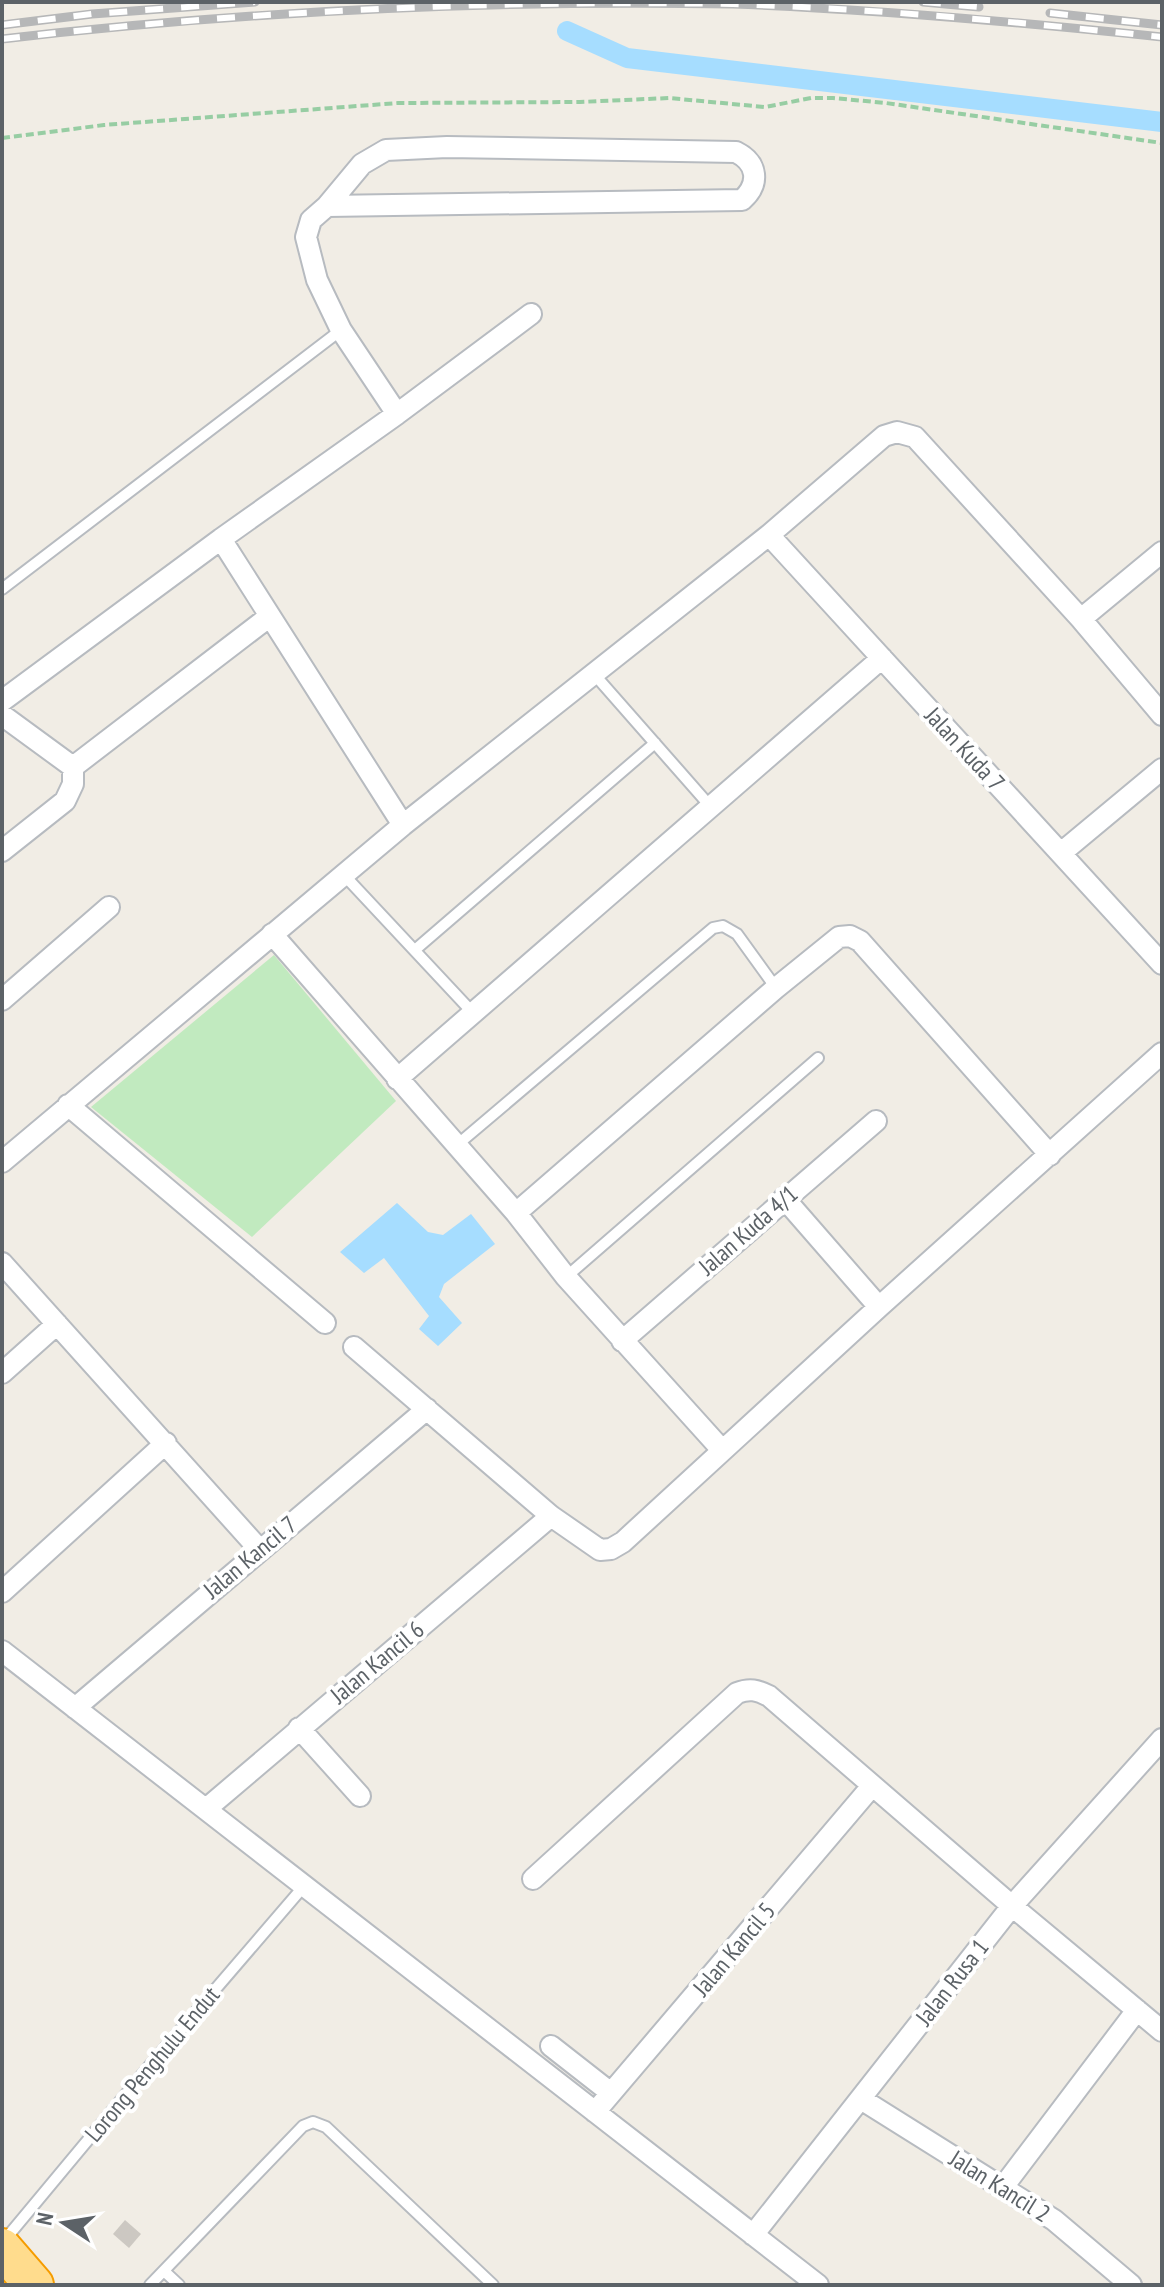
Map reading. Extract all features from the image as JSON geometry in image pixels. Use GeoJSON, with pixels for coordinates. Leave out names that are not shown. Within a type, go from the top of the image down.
{"type":"FeatureCollection","features":[{"type":"Feature","properties":{"kind":"highway"},"geometry":{"type":"LineString","coordinates":[[2,2246],[34,2285]]}},
{"type":"Feature","properties":{"kind":"street"},"geometry":{"type":"LineString","coordinates":[[327,206],[742,200],[749,194],[754,172],[748,158],[736,152],[447,147],[386,150],[362,164],[327,206],[311,220],[306,237],[317,280],[341,330],[397,414]]}},
{"type":"Feature","properties":{"kind":"street"},"geometry":{"type":"LineString","coordinates":[[2,701],[531,314]]}},
{"type":"Feature","properties":{"kind":"street"},"geometry":{"type":"LineString","coordinates":[[2,1162],[403,825],[769,535],[884,436],[897,432],[915,437],[1081,619],[1162,715]]}},
{"type":"Feature","properties":{"kind":"street","name":"Jalan Kuda 7"},"geometry":{"type":"LineString","coordinates":[[769,535],[1162,964]]}},
{"type":"Feature","properties":{"kind":"street"},"geometry":{"type":"LineString","coordinates":[[221,539],[403,825]]}},
{"type":"Feature","properties":{"kind":"street"},"geometry":{"type":"LineString","coordinates":[[1081,619],[1162,552]]}},
{"type":"Feature","properties":{"kind":"street"},"geometry":{"type":"LineString","coordinates":[[73,767],[270,616]]}},
{"type":"Feature","properties":{"kind":"street"},"geometry":{"type":"LineString","coordinates":[[397,1079],[882,658]]}},
{"type":"Feature","properties":{"kind":"street"},"geometry":{"type":"LineString","coordinates":[[2,715],[73,767]]}},
{"type":"Feature","properties":{"kind":"street"},"geometry":{"type":"LineString","coordinates":[[2,851],[65,801],[73,784],[73,767]]}},
{"type":"Feature","properties":{"kind":"street"},"geometry":{"type":"LineString","coordinates":[[1061,853],[1162,769]]}},
{"type":"Feature","properties":{"kind":"street"},"geometry":{"type":"LineString","coordinates":[[2,1000],[109,907]]}},
{"type":"Feature","properties":{"kind":"street"},"geometry":{"type":"LineString","coordinates":[[272,934],[516,1213],[566,1277],[722,1450]]}},
{"type":"Feature","properties":{"kind":"street"},"geometry":{"type":"LineString","coordinates":[[516,1213],[839,937],[850,936],[860,941],[1050,1155]]}},
{"type":"Feature","properties":{"kind":"street"},"geometry":{"type":"LineString","coordinates":[[354,1347],[551,1516],[600,1550],[611,1549],[623,1542],[1162,1053]]}},
{"type":"Feature","properties":{"kind":"street"},"geometry":{"type":"LineString","coordinates":[[68,1105],[325,1323]]}},
{"type":"Feature","properties":{"kind":"street","name":"Jalan Kuda 4/1"},"geometry":{"type":"LineString","coordinates":[[622,1341],[876,1121]]}},
{"type":"Feature","properties":{"kind":"street"},"geometry":{"type":"LineString","coordinates":[[784,1198],[879,1307]]}},
{"type":"Feature","properties":{"kind":"street"},"geometry":{"type":"LineString","coordinates":[[2,1263],[259,1549]]}},
{"type":"Feature","properties":{"kind":"street"},"geometry":{"type":"LineString","coordinates":[[2,1373],[57,1324]]}},
{"type":"Feature","properties":{"kind":"street","name":"Jalan Kancil 7"},"geometry":{"type":"LineString","coordinates":[[75,1708],[427,1409]]}},
{"type":"Feature","properties":{"kind":"street"},"geometry":{"type":"LineString","coordinates":[[2,1592],[166,1443]]}},
{"type":"Feature","properties":{"kind":"street","name":"Jalan Kancil 6"},"geometry":{"type":"LineString","coordinates":[[206,1809],[551,1516]]}},
{"type":"Feature","properties":{"kind":"street"},"geometry":{"type":"LineString","coordinates":[[2,1651],[818,2285]]}},
{"type":"Feature","properties":{"kind":"street"},"geometry":{"type":"LineString","coordinates":[[533,1879],[737,1693],[747,1689],[757,1690],[769,1696],[1162,2031]]}},
{"type":"Feature","properties":{"kind":"street"},"geometry":{"type":"LineString","coordinates":[[299,1728],[360,1796]]}},
{"type":"Feature","properties":{"kind":"street","name":"Jalan Rusa 1"},"geometry":{"type":"LineString","coordinates":[[753,2235],[1012,1906],[1162,1739]]}},
{"type":"Feature","properties":{"kind":"street","name":"Jalan Kancil 5"},"geometry":{"type":"LineString","coordinates":[[595,2112],[872,1786]]}},
{"type":"Feature","properties":{"kind":"street"},"geometry":{"type":"LineString","coordinates":[[1003,2187],[1137,2010]]}},
{"type":"Feature","properties":{"kind":"street"},"geometry":{"type":"LineString","coordinates":[[551,2046],[611,2093]]}},
{"type":"Feature","properties":{"kind":"street","name":"Jalan Kancil 2"},"geometry":{"type":"LineString","coordinates":[[861,2099],[1054,2220],[1131,2285]]}},
{"type":"Feature","properties":{"kind":"lane"},"geometry":{"type":"LineString","coordinates":[[2,589],[341,330]]}},
{"type":"Feature","properties":{"kind":"lane"},"geometry":{"type":"LineString","coordinates":[[594,674],[710,806]]}},
{"type":"Feature","properties":{"kind":"lane"},"geometry":{"type":"LineString","coordinates":[[416,949],[655,743]]}},
{"type":"Feature","properties":{"kind":"lane"},"geometry":{"type":"LineString","coordinates":[[344,875],[474,1014]]}},
{"type":"Feature","properties":{"kind":"lane"},"geometry":{"type":"LineString","coordinates":[[457,1145],[713,928],[723,926],[737,934],[776,988]]}},
{"type":"Feature","properties":{"kind":"lane"},"geometry":{"type":"LineString","coordinates":[[566,1277],[818,1058]]}},
{"type":"Feature","properties":{"kind":"lane","name":"Lorong Penghulu Endut"},"geometry":{"type":"LineString","coordinates":[[2,2246],[162,2051],[304,1886]]}},
{"type":"Feature","properties":{"kind":"lane"},"geometry":{"type":"LineString","coordinates":[[150,2285],[303,2126],[313,2122],[326,2127],[493,2285]]}},
{"type":"Feature","properties":{"kind":"lane"},"geometry":{"type":"LineString","coordinates":[[164,2271],[179,2285]]}},
{"type":"Feature","properties":{"kind":"path"},"geometry":{"type":"LineString","coordinates":[[2,138],[104,125],[398,103],[698,98],[765,107],[811,98],[833,98],[1162,143]]}},
{"type":"Feature","properties":{"kind":"green space"},"geometry":{"type":"Polygon","coordinates":[[[274,955],[396,1101],[252,1237],[91,1107],[274,955]]]}},
{"type":"Feature","properties":{"kind":"water"},"geometry":{"type":"Polygon","coordinates":[[[397,1203],[428,1232],[443,1235],[471,1214],[495,1244],[444,1284],[439,1297],[462,1323],[438,1346],[419,1329],[429,1316],[384,1258],[364,1273],[340,1252],[397,1203]]]}},
{"type":"Feature","properties":{"kind":"building"},"geometry":{"type":"Polygon","coordinates":[[[125,2220],[141,2234],[129,2248],[113,2234],[125,2220]]]}},
{"type":"Feature","properties":{"kind":"waterway"},"geometry":{"type":"LineString","coordinates":[[567,31],[627,58],[1162,122]]}},
{"type":"Feature","properties":{"kind":"railway"},"geometry":{"type":"LineString","coordinates":[[2,25],[92,14],[255,2]]}},
{"type":"Feature","properties":{"kind":"railway"},"geometry":{"type":"LineString","coordinates":[[923,2],[979,7]]}},
{"type":"Feature","properties":{"kind":"railway"},"geometry":{"type":"LineString","coordinates":[[2,39],[275,15],[458,6],[641,3],[841,9],[1162,37]]}},
{"type":"Feature","properties":{"kind":"railway"},"geometry":{"type":"LineString","coordinates":[[1050,13],[1162,25]]}}]}
